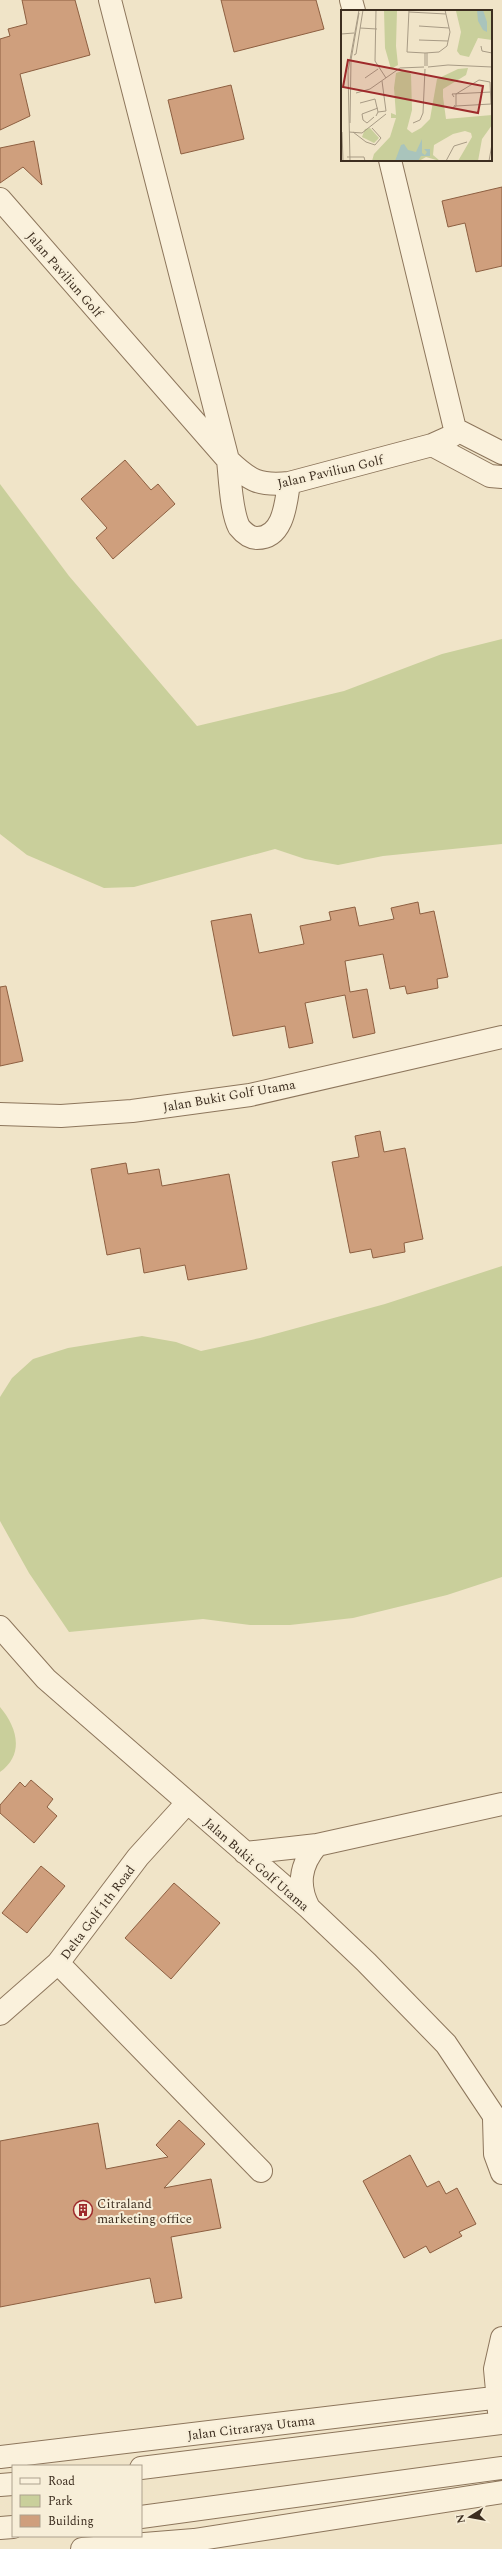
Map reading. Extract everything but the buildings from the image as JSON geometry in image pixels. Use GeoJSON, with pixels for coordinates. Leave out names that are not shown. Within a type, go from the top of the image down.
{"type":"FeatureCollection","features":[{"type":"Feature","properties":{"kind":"street"},"geometry":{"type":"LineString","coordinates":[[110,0],[228,460],[235,513],[239,527],[247,535],[256,538],[268,536],[278,526],[284,514],[289,483]]}},
{"type":"Feature","properties":{"kind":"street"},"geometry":{"type":"LineString","coordinates":[[352,0],[354,10]]}},
{"type":"Feature","properties":{"kind":"street"},"geometry":{"type":"LineString","coordinates":[[390,161],[455,429],[502,453]]}},
{"type":"Feature","properties":{"kind":"street","name":"Jalan Paviliun Golf"},"geometry":{"type":"LineString","coordinates":[[0,199],[228,460],[247,478],[268,485],[289,483],[432,445],[452,436],[455,429]]}},
{"type":"Feature","properties":{"kind":"street"},"geometry":{"type":"LineString","coordinates":[[432,445],[490,476],[502,477]]}},
{"type":"Feature","properties":{"kind":"street","name":"Jalan Bukit Golf Utama"},"geometry":{"type":"LineString","coordinates":[[0,1114],[62,1116],[132,1111],[250,1095],[502,1037]]}},
{"type":"Feature","properties":{"kind":"street","name":"Jalan Bukit Golf Utama"},"geometry":{"type":"LineString","coordinates":[[0,1627],[46,1679],[308,1908],[366,1962],[446,2044],[498,2124],[495,2154],[502,2173]]}},
{"type":"Feature","properties":{"kind":"street","name":"Delta Golf 1th Road"},"geometry":{"type":"LineString","coordinates":[[0,2014],[58,1963],[138,1856],[187,1803]]}},
{"type":"Feature","properties":{"kind":"street"},"geometry":{"type":"LineString","coordinates":[[245,1853],[317,1845],[502,1804]]}},
{"type":"Feature","properties":{"kind":"street"},"geometry":{"type":"LineString","coordinates":[[308,1908],[302,1892],[301,1875],[304,1864],[317,1845]]}},
{"type":"Feature","properties":{"kind":"street"},"geometry":{"type":"LineString","coordinates":[[58,1963],[261,2171]]}},
{"type":"Feature","properties":{"kind":"street"},"geometry":{"type":"LineString","coordinates":[[502,2338],[495,2369],[502,2426]]}},
{"type":"Feature","properties":{"kind":"street","name":"Jalan Citraraya Utama"},"geometry":{"type":"LineString","coordinates":[[0,2457],[499,2397]]}},
{"type":"Feature","properties":{"kind":"street","name":"Jalan Citraraya Utama"},"geometry":{"type":"LineString","coordinates":[[142,2468],[502,2426]]}},
{"type":"Feature","properties":{"kind":"street"},"geometry":{"type":"LineString","coordinates":[[142,2517],[502,2468]]}},
{"type":"Feature","properties":{"kind":"street"},"geometry":{"type":"LineString","coordinates":[[0,2485],[12,2484]]}},
{"type":"Feature","properties":{"kind":"street"},"geometry":{"type":"LineString","coordinates":[[82,2549],[194,2540],[502,2492]]}},
{"type":"Feature","properties":{"kind":"street"},"geometry":{"type":"LineString","coordinates":[[0,2528],[12,2528]]}},
{"type":"Feature","properties":{"kind":"green space"},"geometry":{"type":"Polygon","coordinates":[[[0,484],[69,576],[197,726],[344,691],[442,654],[502,639],[502,844],[383,856],[338,865],[305,859],[275,849],[134,887],[104,888],[27,855],[0,834],[0,484]]]}},
{"type":"Feature","properties":{"kind":"green space"},"geometry":{"type":"Polygon","coordinates":[[[502,1266],[502,1577],[447,1595],[353,1618],[290,1625],[250,1625],[203,1619],[69,1632],[29,1573],[0,1521],[0,1397],[12,1378],[33,1359],[68,1348],[142,1336],[176,1342],[201,1351],[260,1338],[385,1304],[502,1266]]]}},
{"type":"Feature","properties":{"kind":"green space"},"geometry":{"type":"Polygon","coordinates":[[[0,1707],[11,1723],[16,1740],[13,1757],[8,1765],[0,1772],[0,1707]]]}},
{"type":"Feature","properties":{"kind":"place","name":"Citraland marketing office"},"geometry":{"type":"Point","coordinates":[83,2210]}}]}
